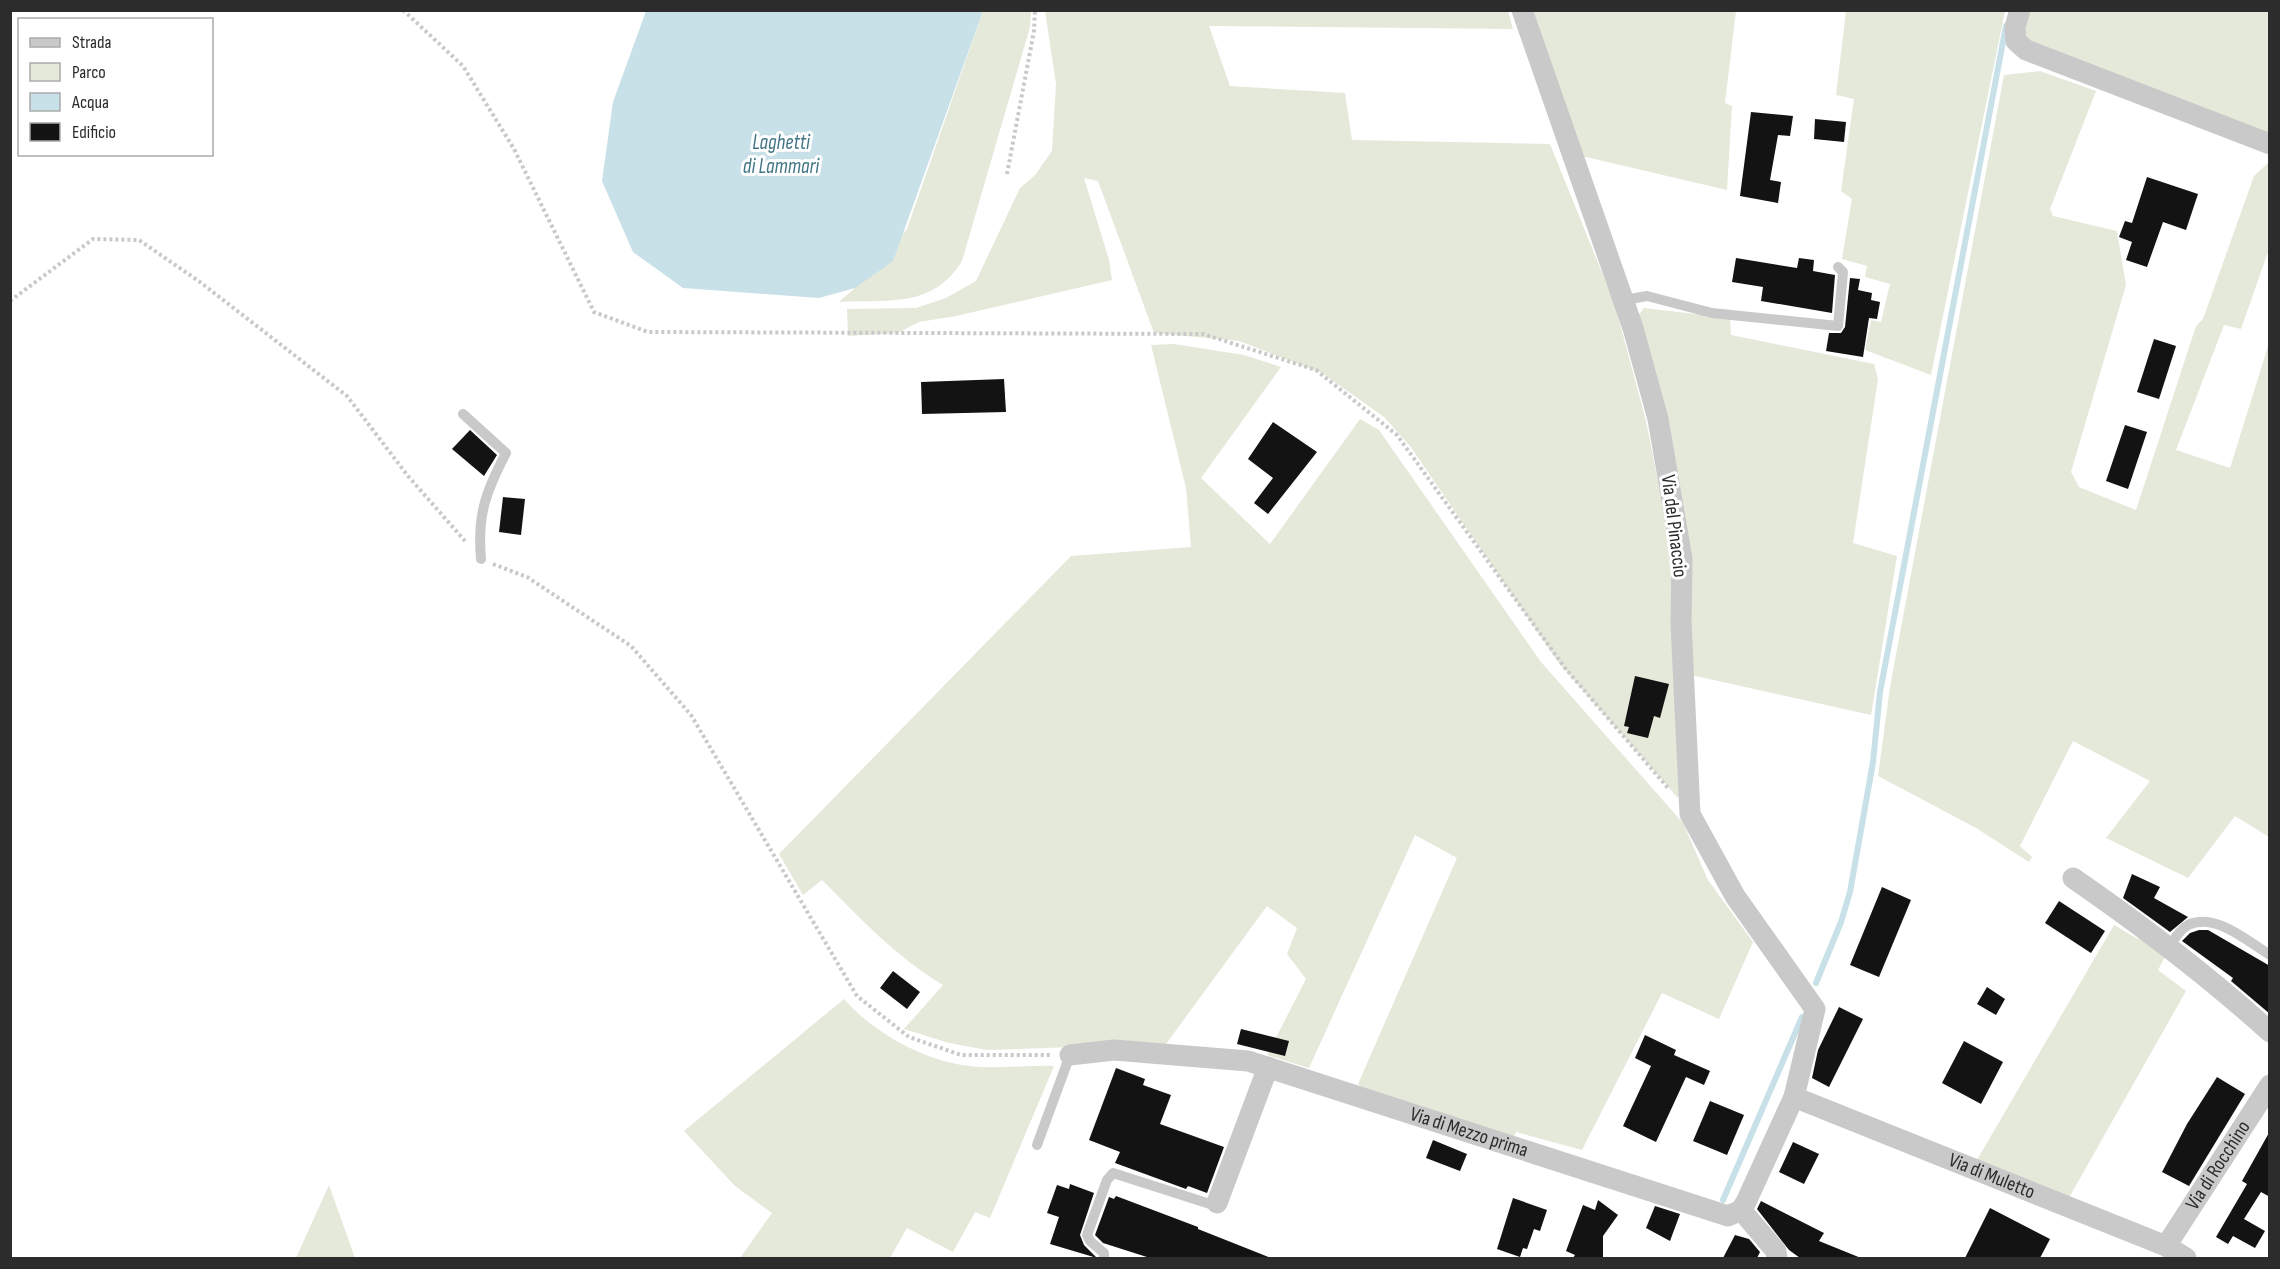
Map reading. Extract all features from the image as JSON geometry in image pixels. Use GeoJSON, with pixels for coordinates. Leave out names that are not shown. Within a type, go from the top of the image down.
{"type":"FeatureCollection","features":[{"type":"Feature","properties":{"kind":"street","name":"Via del Pinaccio"},"geometry":{"type":"LineString","coordinates":[[1522,10],[1624,300],[1658,419],[1682,559],[1681,623],[1690,814],[1735,896],[1815,1009],[1794,1097]]}},
{"type":"Feature","properties":{"kind":"street"},"geometry":{"type":"LineString","coordinates":[[2020,10],[2015,27],[2016,41],[2026,50],[2270,144]]}},
{"type":"Feature","properties":{"kind":"street"},"geometry":{"type":"LineString","coordinates":[[2073,878],[2207,975],[2270,1032]]}},
{"type":"Feature","properties":{"kind":"street","name":"Via di Mezzo prima"},"geometry":{"type":"LineString","coordinates":[[1070,1054],[1114,1050],[1248,1060],[1728,1216],[1741,1210]]}},
{"type":"Feature","properties":{"kind":"street"},"geometry":{"type":"LineString","coordinates":[[1217,1203],[1268,1067]]}},
{"type":"Feature","properties":{"kind":"street","name":"Via di Rocchino"},"geometry":{"type":"LineString","coordinates":[[2166,1246],[2270,1085]]}},
{"type":"Feature","properties":{"kind":"street"},"geometry":{"type":"LineString","coordinates":[[1777,1258],[1776,1251],[1741,1210],[1794,1097]]}},
{"type":"Feature","properties":{"kind":"street","name":"Via di Muletto"},"geometry":{"type":"LineString","coordinates":[[1794,1097],[2166,1246],[2186,1258]]}},
{"type":"Feature","properties":{"kind":"lane"},"geometry":{"type":"LineString","coordinates":[[1624,300],[1647,296],[1712,313],[1839,326],[1843,272],[1838,267]]}},
{"type":"Feature","properties":{"kind":"lane"},"geometry":{"type":"LineString","coordinates":[[463,414],[506,453],[488,488],[478,532],[481,559]]}},
{"type":"Feature","properties":{"kind":"lane"},"geometry":{"type":"LineString","coordinates":[[2169,946],[2182,929],[2201,921],[2217,923],[2270,955]]}},
{"type":"Feature","properties":{"kind":"lane"},"geometry":{"type":"LineString","coordinates":[[1037,1145],[1070,1054]]}},
{"type":"Feature","properties":{"kind":"lane"},"geometry":{"type":"LineString","coordinates":[[1104,1258],[1104,1253],[1090,1241],[1088,1235],[1107,1180],[1113,1173],[1210,1204],[1217,1203]]}},
{"type":"Feature","properties":{"kind":"path"},"geometry":{"type":"LineString","coordinates":[[403,10],[463,66],[514,149],[594,312],[648,332],[1203,334],[1316,370],[1397,435],[1565,668],[1690,814]]}},
{"type":"Feature","properties":{"kind":"path"},"geometry":{"type":"LineString","coordinates":[[1007,174],[1034,31],[1035,10]]}},
{"type":"Feature","properties":{"kind":"path"},"geometry":{"type":"LineString","coordinates":[[10,301],[93,239],[139,240],[200,282],[347,396],[408,476],[481,559],[527,577],[631,646],[691,715],[857,996],[909,1037],[961,1055],[1070,1054]]}},
{"type":"Feature","properties":{"kind":"green space"},"geometry":{"type":"Polygon","coordinates":[[[983,11],[1031,11],[1030,27],[962,261],[937,287],[923,294],[892,300],[839,302],[855,288],[907,229],[983,11]]]}},
{"type":"Feature","properties":{"kind":"green space"},"geometry":{"type":"Polygon","coordinates":[[[1045,11],[1508,11],[1513,29],[1209,26],[1230,86],[1345,93],[1352,140],[1550,144],[1615,305],[1646,421],[1670,541],[1684,785],[1678,798],[1559,663],[1410,446],[1384,417],[1322,373],[1239,341],[1154,333],[1098,181],[1084,178],[1109,260],[1112,280],[956,316],[919,322],[898,333],[848,336],[847,309],[916,308],[946,298],[976,281],[1020,188],[1035,175],[1052,151],[1056,84],[1045,11]]]}},
{"type":"Feature","properties":{"kind":"green space"},"geometry":{"type":"Polygon","coordinates":[[[1531,11],[1736,11],[1725,103],[1732,106],[1727,190],[1573,154],[1531,11]]]}},
{"type":"Feature","properties":{"kind":"green space"},"geometry":{"type":"Polygon","coordinates":[[[1846,11],[2005,11],[1931,375],[1865,350],[1871,320],[1881,322],[1890,284],[1865,277],[1867,266],[1842,259],[1852,199],[1841,191],[1854,99],[1836,95],[1846,11]]]}},
{"type":"Feature","properties":{"kind":"green space"},"geometry":{"type":"Polygon","coordinates":[[[2026,11],[2269,11],[2269,139],[2029,44],[2022,33],[2026,11]]]}},
{"type":"Feature","properties":{"kind":"green space"},"geometry":{"type":"Polygon","coordinates":[[[2040,71],[2096,91],[2050,209],[2053,216],[2117,231],[2126,285],[2071,472],[2079,487],[2136,510],[2196,326],[2203,319],[2254,176],[2269,162],[2269,249],[2241,329],[2224,325],[2176,450],[2230,468],[2269,343],[2269,837],[2235,816],[2188,878],[2106,838],[2150,781],[2073,741],[2020,846],[2032,857],[2029,862],[1976,828],[1878,776],[1890,687],[2004,75],[2040,71]]]}},
{"type":"Feature","properties":{"kind":"green space"},"geometry":{"type":"Polygon","coordinates":[[[1644,308],[1730,318],[1731,335],[1874,364],[1878,379],[1853,543],[1897,556],[1871,715],[1687,674],[1688,598],[1637,317],[1644,308]]]}},
{"type":"Feature","properties":{"kind":"green space"},"geometry":{"type":"Polygon","coordinates":[[[1174,344],[1244,355],[1281,367],[1201,478],[1270,544],[1360,419],[1379,430],[1541,662],[1683,823],[1708,880],[1753,942],[1719,1019],[1662,993],[1582,1150],[1516,1132],[1512,1142],[1365,1092],[1358,1084],[1457,858],[1415,835],[1309,1068],[1267,1055],[1306,979],[1287,954],[1297,928],[1267,906],[1166,1044],[987,1050],[949,1043],[904,1029],[943,985],[894,950],[822,880],[803,895],[779,854],[1071,556],[1191,547],[1186,488],[1151,345],[1174,344]]]}},
{"type":"Feature","properties":{"kind":"green space"},"geometry":{"type":"Polygon","coordinates":[[[2114,925],[2138,939],[2142,935],[2167,953],[2158,970],[2186,991],[2066,1203],[1974,1165],[2114,925]]]}},
{"type":"Feature","properties":{"kind":"green space"},"geometry":{"type":"Polygon","coordinates":[[[844,999],[855,1011],[882,1032],[929,1056],[962,1065],[984,1067],[1054,1066],[990,1218],[975,1212],[953,1252],[907,1228],[890,1258],[740,1258],[772,1213],[735,1186],[684,1131],[844,999]]]}},
{"type":"Feature","properties":{"kind":"green space"},"geometry":{"type":"Polygon","coordinates":[[[329,1185],[355,1258],[296,1258],[329,1185]]]}},
{"type":"Feature","properties":{"kind":"water","name":"Laghetti di Lammari"},"geometry":{"type":"Polygon","coordinates":[[[646,11],[983,11],[893,261],[855,288],[819,298],[683,288],[633,252],[602,181],[613,102],[646,11]]]}},
{"type":"Feature","properties":{"kind":"building"},"geometry":{"type":"Polygon","coordinates":[[[1751,112],[1793,116],[1790,136],[1778,135],[1770,180],[1781,182],[1778,203],[1740,196],[1751,112]]]}},
{"type":"Feature","properties":{"kind":"building"},"geometry":{"type":"Polygon","coordinates":[[[1815,119],[1846,122],[1844,142],[1814,139],[1815,119]]]}},
{"type":"Feature","properties":{"kind":"building"},"geometry":{"type":"Polygon","coordinates":[[[2147,177],[2198,194],[2186,230],[2163,222],[2147,267],[2126,260],[2132,242],[2119,237],[2125,221],[2132,223],[2147,177]]]}},
{"type":"Feature","properties":{"kind":"building"},"geometry":{"type":"Polygon","coordinates":[[[1736,258],[1797,268],[1799,258],[1814,260],[1813,271],[1835,275],[1832,313],[1761,301],[1763,287],[1732,282],[1736,258]]]}},
{"type":"Feature","properties":{"kind":"building"},"geometry":{"type":"Polygon","coordinates":[[[1850,278],[1860,279],[1858,290],[1872,293],[1871,300],[1880,302],[1877,319],[1869,318],[1863,357],[1826,351],[1829,333],[1841,333],[1845,327],[1850,278]]]}},
{"type":"Feature","properties":{"kind":"building"},"geometry":{"type":"Polygon","coordinates":[[[2154,339],[2176,346],[2159,399],[2137,392],[2154,339]]]}},
{"type":"Feature","properties":{"kind":"building"},"geometry":{"type":"Polygon","coordinates":[[[1004,379],[1006,412],[922,414],[921,382],[1004,379]]]}},
{"type":"Feature","properties":{"kind":"building"},"geometry":{"type":"Polygon","coordinates":[[[1273,422],[1317,452],[1268,514],[1254,503],[1273,478],[1248,459],[1273,422]]]}},
{"type":"Feature","properties":{"kind":"building"},"geometry":{"type":"Polygon","coordinates":[[[2125,425],[2147,432],[2128,489],[2106,481],[2125,425]]]}},
{"type":"Feature","properties":{"kind":"building"},"geometry":{"type":"Polygon","coordinates":[[[470,430],[497,455],[484,476],[452,449],[470,430]]]}},
{"type":"Feature","properties":{"kind":"building"},"geometry":{"type":"Polygon","coordinates":[[[503,497],[525,499],[521,535],[499,532],[503,497]]]}},
{"type":"Feature","properties":{"kind":"building"},"geometry":{"type":"Polygon","coordinates":[[[1635,676],[1669,684],[1660,718],[1654,716],[1648,738],[1627,733],[1629,727],[1624,726],[1635,676]]]}},
{"type":"Feature","properties":{"kind":"building"},"geometry":{"type":"Polygon","coordinates":[[[2132,874],[2160,887],[2154,898],[2188,917],[2170,932],[2123,898],[2132,874]]]}},
{"type":"Feature","properties":{"kind":"building"},"geometry":{"type":"Polygon","coordinates":[[[1882,887],[1911,900],[1879,977],[1850,965],[1882,887]]]}},
{"type":"Feature","properties":{"kind":"building"},"geometry":{"type":"Polygon","coordinates":[[[2059,901],[2105,931],[2091,953],[2045,923],[2059,901]]]}},
{"type":"Feature","properties":{"kind":"building"},"geometry":{"type":"Polygon","coordinates":[[[2208,930],[2270,966],[2270,1014],[2231,981],[2233,978],[2182,941],[2190,933],[2208,930]]]}},
{"type":"Feature","properties":{"kind":"building"},"geometry":{"type":"Polygon","coordinates":[[[893,971],[920,992],[907,1009],[880,988],[893,971]]]}},
{"type":"Feature","properties":{"kind":"building"},"geometry":{"type":"Polygon","coordinates":[[[1987,987],[2005,999],[1996,1015],[1977,1004],[1987,987]]]}},
{"type":"Feature","properties":{"kind":"building"},"geometry":{"type":"Polygon","coordinates":[[[1839,1007],[1863,1019],[1829,1087],[1812,1078],[1818,1050],[1839,1007]]]}},
{"type":"Feature","properties":{"kind":"building"},"geometry":{"type":"Polygon","coordinates":[[[1241,1029],[1289,1041],[1285,1056],[1237,1044],[1241,1029]]]}},
{"type":"Feature","properties":{"kind":"building"},"geometry":{"type":"Polygon","coordinates":[[[1645,1035],[1676,1050],[1674,1055],[1710,1071],[1704,1085],[1686,1077],[1656,1142],[1623,1126],[1651,1066],[1635,1058],[1645,1035]]]}},
{"type":"Feature","properties":{"kind":"building"},"geometry":{"type":"Polygon","coordinates":[[[1964,1041],[2003,1062],[1981,1104],[1942,1083],[1964,1041]]]}},
{"type":"Feature","properties":{"kind":"building"},"geometry":{"type":"Polygon","coordinates":[[[1116,1068],[1145,1079],[1143,1085],[1171,1095],[1160,1124],[1224,1147],[1207,1193],[1188,1186],[1186,1189],[1115,1163],[1120,1152],[1089,1140],[1116,1068]]]}},
{"type":"Feature","properties":{"kind":"building"},"geometry":{"type":"Polygon","coordinates":[[[2217,1077],[2245,1094],[2189,1186],[2162,1172],[2187,1124],[2217,1077]]]}},
{"type":"Feature","properties":{"kind":"building"},"geometry":{"type":"Polygon","coordinates":[[[1710,1101],[1744,1115],[1727,1155],[1693,1141],[1710,1101]]]}},
{"type":"Feature","properties":{"kind":"building"},"geometry":{"type":"Polygon","coordinates":[[[2270,1131],[2270,1197],[2261,1192],[2244,1219],[2265,1231],[2255,1248],[2233,1236],[2228,1244],[2216,1237],[2247,1184],[2242,1181],[2270,1131]]]}},
{"type":"Feature","properties":{"kind":"building"},"geometry":{"type":"Polygon","coordinates":[[[1433,1140],[1467,1154],[1460,1171],[1426,1158],[1433,1140]]]}},
{"type":"Feature","properties":{"kind":"building"},"geometry":{"type":"Polygon","coordinates":[[[1793,1142],[1819,1154],[1804,1184],[1779,1172],[1793,1142]]]}},
{"type":"Feature","properties":{"kind":"building"},"geometry":{"type":"Polygon","coordinates":[[[1070,1184],[1094,1193],[1080,1235],[1084,1245],[1097,1258],[1050,1244],[1059,1217],[1047,1213],[1057,1185],[1069,1189],[1070,1184]]]}},
{"type":"Feature","properties":{"kind":"building"},"geometry":{"type":"Polygon","coordinates":[[[1116,1196],[1271,1258],[1150,1258],[1103,1243],[1095,1235],[1109,1197],[1114,1199],[1116,1196]]]}},
{"type":"Feature","properties":{"kind":"building"},"geometry":{"type":"Polygon","coordinates":[[[1513,1198],[1547,1210],[1540,1231],[1534,1229],[1527,1249],[1523,1248],[1520,1257],[1497,1249],[1513,1198]]]}},
{"type":"Feature","properties":{"kind":"building"},"geometry":{"type":"Polygon","coordinates":[[[1598,1200],[1618,1215],[1603,1236],[1603,1258],[1573,1258],[1575,1255],[1566,1251],[1583,1205],[1595,1210],[1598,1200]]]}},
{"type":"Feature","properties":{"kind":"building"},"geometry":{"type":"Polygon","coordinates":[[[1761,1201],[1824,1233],[1819,1241],[1861,1258],[1800,1258],[1789,1250],[1757,1209],[1761,1201]]]}},
{"type":"Feature","properties":{"kind":"building"},"geometry":{"type":"Polygon","coordinates":[[[1655,1206],[1680,1214],[1670,1241],[1646,1228],[1655,1206]]]}},
{"type":"Feature","properties":{"kind":"building"},"geometry":{"type":"Polygon","coordinates":[[[1990,1208],[2050,1239],[2040,1258],[1965,1258],[1990,1208]]]}},
{"type":"Feature","properties":{"kind":"building"},"geometry":{"type":"Polygon","coordinates":[[[1735,1235],[1749,1239],[1760,1252],[1757,1258],[1723,1258],[1735,1235]]]}},
{"type":"Feature","properties":{"kind":"waterway"},"geometry":{"type":"LineString","coordinates":[[1816,983],[1841,922],[1850,892],[1873,762],[1880,692],[2006,26]]}},
{"type":"Feature","properties":{"kind":"waterway"},"geometry":{"type":"LineString","coordinates":[[1723,1200],[1802,1017]]}}]}
